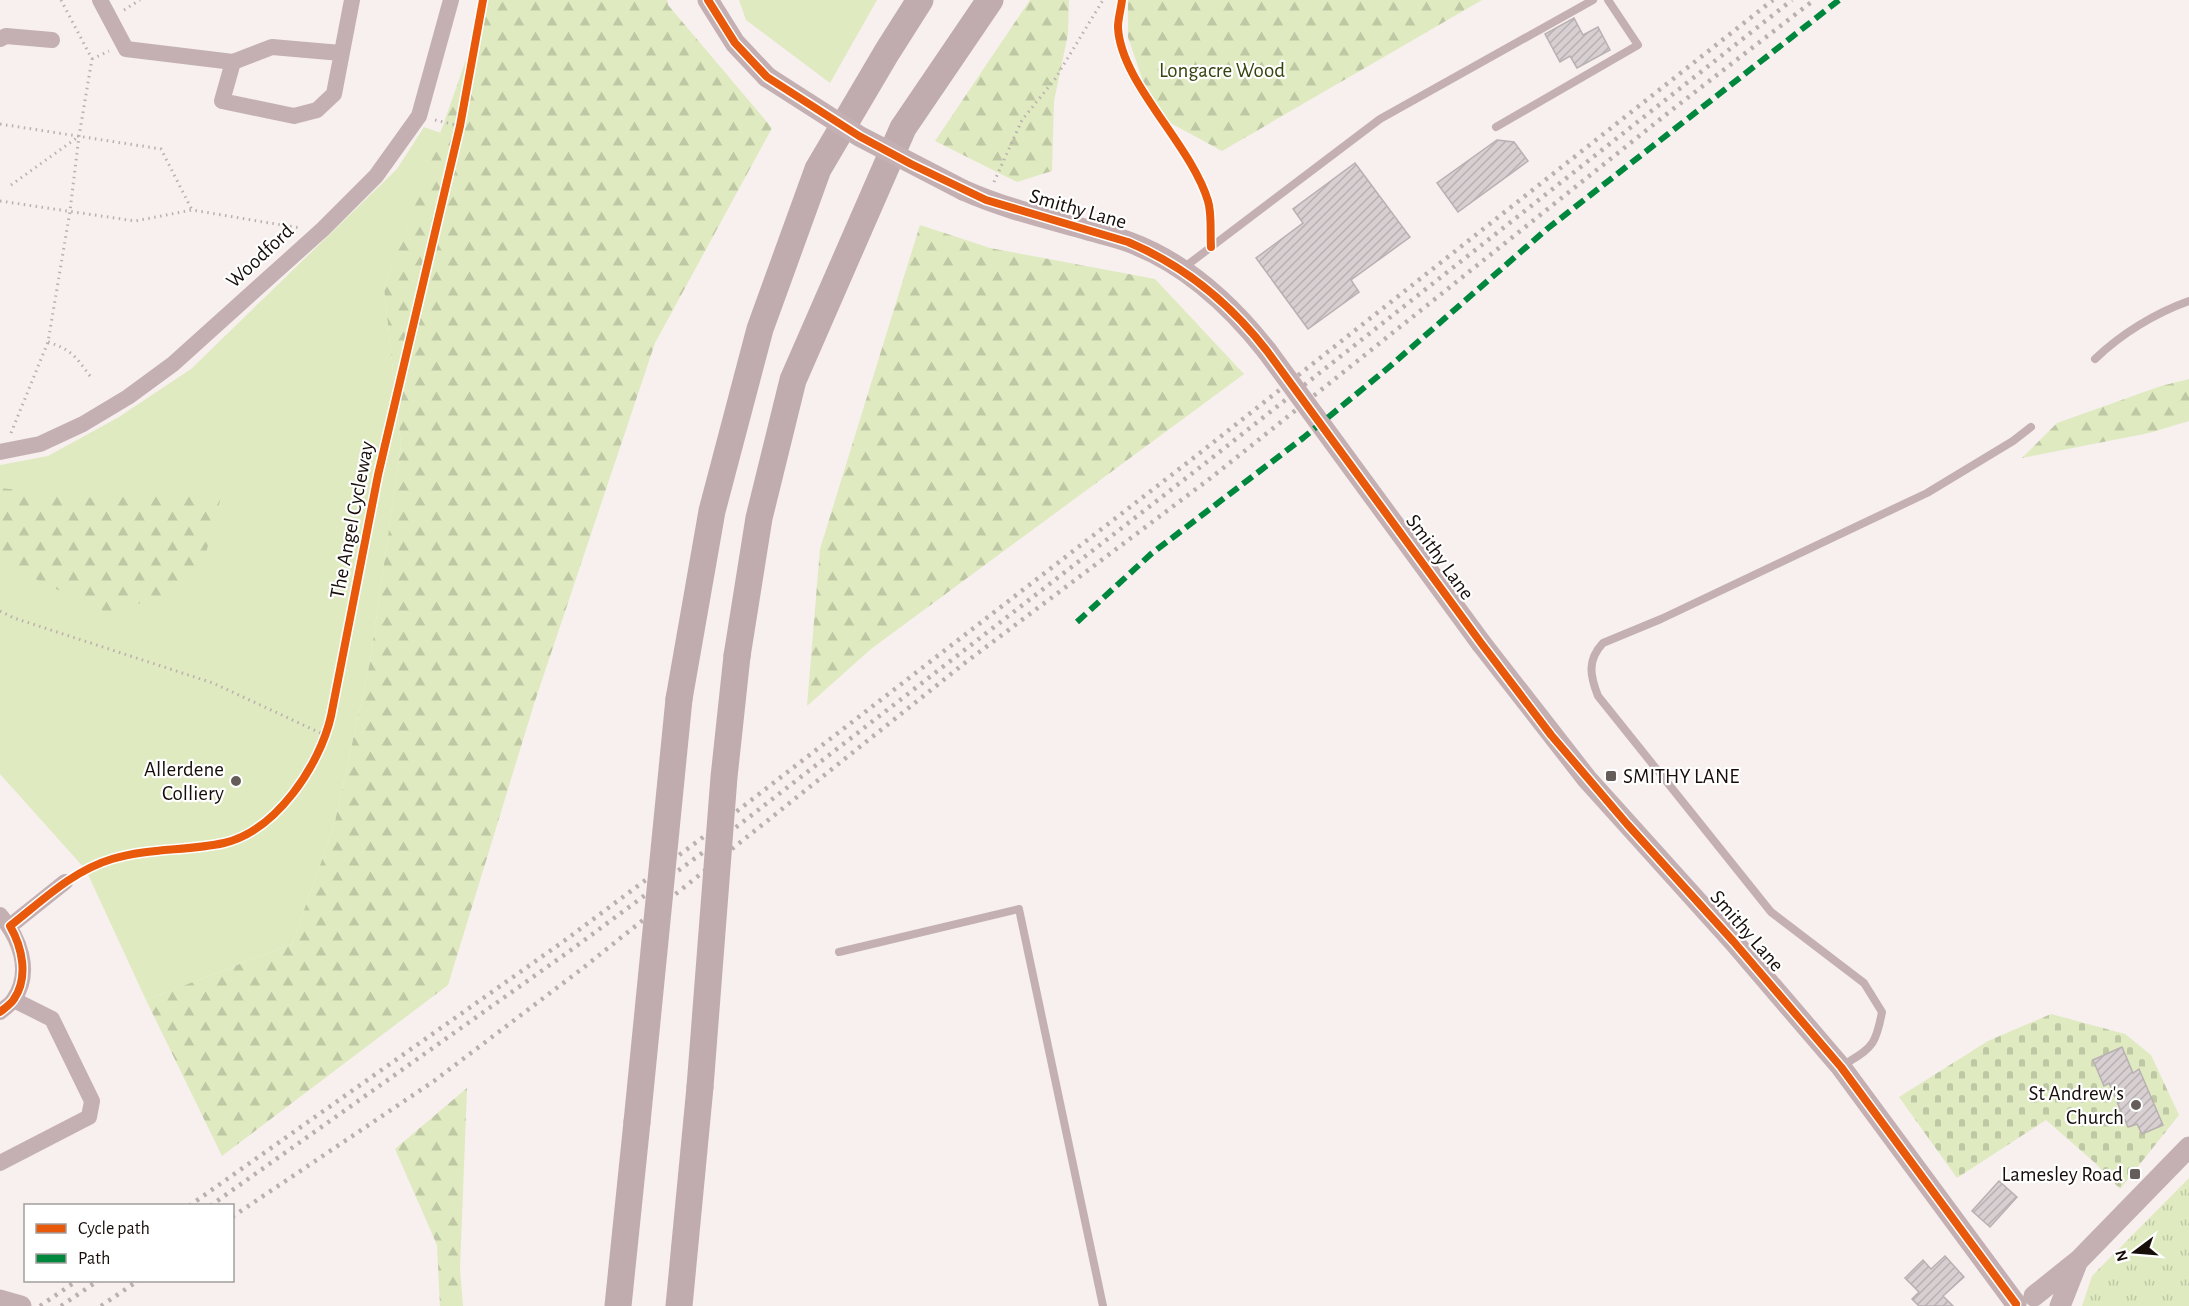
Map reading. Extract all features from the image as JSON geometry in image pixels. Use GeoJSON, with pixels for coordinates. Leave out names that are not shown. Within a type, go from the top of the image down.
{"type":"FeatureCollection","features":[{"type":"Feature","properties":{"kind":"highway"},"geometry":{"type":"LineString","coordinates":[[618,1306],[679,699],[712,511],[760,329],[818,169],[886,52],[920,0]]}},
{"type":"Feature","properties":{"kind":"highway"},"geometry":{"type":"LineString","coordinates":[[679,1306],[700,1087],[724,777],[737,656],[759,518],[792,380],[903,128],[990,0]]}},
{"type":"Feature","properties":{"kind":"street"},"geometry":{"type":"LineString","coordinates":[[100,0],[126,50],[233,62],[272,47],[340,53]]}},
{"type":"Feature","properties":{"kind":"street"},"geometry":{"type":"LineString","coordinates":[[233,62],[222,101],[294,116],[317,110],[334,94],[340,53],[352,0]]}},
{"type":"Feature","properties":{"kind":"street","name":"Woodford"},"geometry":{"type":"LineString","coordinates":[[2,452],[40,444],[83,424],[128,397],[174,364],[320,231],[376,176],[419,116],[451,0]]}},
{"type":"Feature","properties":{"kind":"street","name":"Smithy Lane"},"geometry":{"type":"LineString","coordinates":[[708,0],[735,44],[767,77],[859,136],[986,200],[1020,212],[1128,242],[1158,255],[1182,269],[1229,307],[1267,351],[1481,643],[1587,779],[1733,941],[1841,1067],[2021,1302]]}},
{"type":"Feature","properties":{"kind":"street"},"geometry":{"type":"LineString","coordinates":[[0,39],[6,36],[52,40]]}},
{"type":"Feature","properties":{"kind":"street"},"geometry":{"type":"LineString","coordinates":[[0,1011],[14,1000],[22,978],[23,966],[19,945],[5,920],[65,882]]}},
{"type":"Feature","properties":{"kind":"street"},"geometry":{"type":"LineString","coordinates":[[0,1163],[89,1117],[92,1101],[52,1019],[14,1000]]}},
{"type":"Feature","properties":{"kind":"street"},"geometry":{"type":"LineString","coordinates":[[2021,1302],[2079,1260],[2189,1147]]}},
{"type":"Feature","properties":{"kind":"street"},"geometry":{"type":"LineString","coordinates":[[2060,1306],[2079,1260]]}},
{"type":"Feature","properties":{"kind":"street"},"geometry":{"type":"LineString","coordinates":[[2021,1302],[2046,1299],[2054,1306]]}},
{"type":"Feature","properties":{"kind":"street"},"geometry":{"type":"LineString","coordinates":[[0,1300],[21,1306]]}},
{"type":"Feature","properties":{"kind":"lane"},"geometry":{"type":"LineString","coordinates":[[1182,269],[1380,119],[1593,0]]}},
{"type":"Feature","properties":{"kind":"lane"},"geometry":{"type":"LineString","coordinates":[[1496,127],[1638,45],[1608,0]]}},
{"type":"Feature","properties":{"kind":"lane"},"geometry":{"type":"LineString","coordinates":[[2095,359],[2113,342],[2169,308],[2189,302]]}},
{"type":"Feature","properties":{"kind":"lane"},"geometry":{"type":"LineString","coordinates":[[1841,1067],[1870,1048],[1877,1036],[1882,1012],[1864,983],[1771,912],[1598,696],[1592,680],[1591,666],[1597,650],[1603,643],[1661,619],[1927,493],[2013,441],[2031,427]]}},
{"type":"Feature","properties":{"kind":"lane"},"geometry":{"type":"LineString","coordinates":[[839,952],[1019,909],[1103,1306]]}},
{"type":"Feature","properties":{"kind":"path"},"geometry":{"type":"LineString","coordinates":[[2,452],[48,342],[92,59],[61,0]]}},
{"type":"Feature","properties":{"kind":"path"},"geometry":{"type":"LineString","coordinates":[[986,200],[1022,120],[1055,79],[1104,0]]}},
{"type":"Feature","properties":{"kind":"path"},"geometry":{"type":"LineString","coordinates":[[457,138],[462,115]]}},
{"type":"Feature","properties":{"kind":"path"},"geometry":{"type":"LineString","coordinates":[[419,116],[460,126]]}},
{"type":"Feature","properties":{"kind":"path"},"geometry":{"type":"LineString","coordinates":[[0,124],[160,148],[192,210]]}},
{"type":"Feature","properties":{"kind":"path"},"geometry":{"type":"LineString","coordinates":[[11,185],[79,136]]}},
{"type":"Feature","properties":{"kind":"path"},"geometry":{"type":"LineString","coordinates":[[0,201],[135,221],[192,210],[320,231]]}},
{"type":"Feature","properties":{"kind":"path"},"geometry":{"type":"LineString","coordinates":[[48,342],[67,348],[90,375]]}},
{"type":"Feature","properties":{"kind":"path"},"geometry":{"type":"LineString","coordinates":[[0,611],[14,618],[213,683],[327,736]]}},
{"type":"Feature","properties":{"kind":"path"},"geometry":{"type":"LineString","coordinates":[[323,744],[329,726]]}},
{"type":"Feature","properties":{"kind":"green space"},"geometry":{"type":"Polygon","coordinates":[[[487,0],[667,0],[668,5],[772,128],[655,343],[534,704],[448,985],[222,1156],[146,1000],[292,944],[334,826],[370,662],[401,445],[384,288],[487,0]]]}},
{"type":"Feature","properties":{"kind":"green space"},"geometry":{"type":"Polygon","coordinates":[[[739,0],[877,0],[830,83],[746,20],[739,0]]]}},
{"type":"Feature","properties":{"kind":"green space"},"geometry":{"type":"Polygon","coordinates":[[[1030,0],[1069,0],[1068,34],[1054,101],[1052,171],[1017,182],[935,141],[1030,0]]]}},
{"type":"Feature","properties":{"kind":"green space","name":"Longacre Wood"},"geometry":{"type":"Polygon","coordinates":[[[1128,0],[1482,0],[1222,151],[1154,114],[1128,37],[1128,0]]]}},
{"type":"Feature","properties":{"kind":"green space"},"geometry":{"type":"Polygon","coordinates":[[[424,127],[441,133],[384,288],[401,445],[370,662],[334,826],[292,944],[146,1000],[86,870],[0,774],[0,465],[48,456],[119,417],[191,369],[397,169],[424,127]]]}},
{"type":"Feature","properties":{"kind":"green space"},"geometry":{"type":"Polygon","coordinates":[[[920,225],[990,248],[1155,279],[1244,374],[871,649],[807,706],[820,549],[920,225]]]}},
{"type":"Feature","properties":{"kind":"green space"},"geometry":{"type":"Polygon","coordinates":[[[2189,379],[2189,421],[2149,433],[2022,458],[2057,423],[2161,386],[2189,379]]]}},
{"type":"Feature","properties":{"kind":"green space"},"geometry":{"type":"Polygon","coordinates":[[[0,488],[94,498],[222,493],[198,583],[109,614],[14,569],[0,558],[0,488]]]}},
{"type":"Feature","properties":{"kind":"green space"},"geometry":{"type":"Polygon","coordinates":[[[2051,1014],[2125,1034],[2151,1055],[2179,1115],[2120,1189],[2094,1162],[2046,1120],[1957,1178],[1899,1097],[1988,1041],[2051,1014]]]}},
{"type":"Feature","properties":{"kind":"green space"},"geometry":{"type":"Polygon","coordinates":[[[467,1088],[460,1269],[463,1306],[440,1306],[437,1245],[395,1149],[467,1088]]]}},
{"type":"Feature","properties":{"kind":"green space"},"geometry":{"type":"Polygon","coordinates":[[[2189,1178],[2189,1306],[2082,1306],[2092,1276],[2189,1178]]]}},
{"type":"Feature","properties":{"kind":"building"},"geometry":{"type":"Polygon","coordinates":[[[1574,18],[1583,35],[1598,27],[1610,50],[1577,68],[1570,56],[1560,62],[1545,34],[1574,18]]]}},
{"type":"Feature","properties":{"kind":"building"},"geometry":{"type":"Polygon","coordinates":[[[1497,140],[1514,142],[1528,161],[1458,212],[1437,183],[1497,140]]]}},
{"type":"Feature","properties":{"kind":"building"},"geometry":{"type":"Polygon","coordinates":[[[1355,163],[1410,237],[1351,280],[1359,292],[1308,329],[1256,258],[1303,223],[1293,209],[1355,163]]]}},
{"type":"Feature","properties":{"kind":"building","name":"St Andrew's Church"},"geometry":{"type":"Polygon","coordinates":[[[2122,1047],[2133,1073],[2139,1069],[2163,1125],[2142,1134],[2137,1124],[2128,1127],[2109,1083],[2104,1086],[2093,1060],[2122,1047]]]}},
{"type":"Feature","properties":{"kind":"building"},"geometry":{"type":"Polygon","coordinates":[[[1999,1181],[2017,1197],[1990,1227],[1972,1211],[1999,1181]]]}},
{"type":"Feature","properties":{"kind":"building"},"geometry":{"type":"Polygon","coordinates":[[[1945,1256],[1964,1277],[1943,1296],[1953,1306],[1919,1306],[1912,1299],[1919,1292],[1905,1278],[1923,1260],[1931,1269],[1945,1256]]]}},
{"type":"Feature","properties":{"kind":"railway"},"geometry":{"type":"LineString","coordinates":[[192,1204],[564,941],[710,832],[1196,456],[1773,0]]}},
{"type":"Feature","properties":{"kind":"railway"},"geometry":{"type":"LineString","coordinates":[[213,1204],[571,950],[717,842],[1203,465],[1792,0]]}},
{"type":"Feature","properties":{"kind":"railway"},"geometry":{"type":"LineString","coordinates":[[234,1216],[434,1081],[583,968],[966,662],[1212,477],[1673,109],[1814,0]]}},
{"type":"Feature","properties":{"kind":"railway"},"geometry":{"type":"LineString","coordinates":[[40,1306],[75,1282]]}},
{"type":"Feature","properties":{"kind":"railway"},"geometry":{"type":"LineString","coordinates":[[61,1306],[96,1282]]}},
{"type":"Feature","properties":{"kind":"railway"},"geometry":{"type":"LineString","coordinates":[[101,1306],[136,1282]]}},
{"type":"Feature","properties":{"kind":"marked path"},"geometry":{"type":"LineString","coordinates":[[1077,622],[1151,554],[1303,438],[1388,368],[1547,229],[1839,0]]}},
{"type":"Feature","properties":{"kind":"cycle path","name":"The Angel Cycleway"},"geometry":{"type":"LineString","coordinates":[[0,1012],[13,1001],[21,981],[22,962],[18,943],[10,926],[58,888],[97,864],[126,855],[210,846],[243,836],[261,825],[278,810],[306,775],[317,755],[331,716],[378,475],[460,126],[483,0]]}},
{"type":"Feature","properties":{"kind":"cycle path"},"geometry":{"type":"LineString","coordinates":[[708,0],[735,43],[767,77],[859,136],[986,200],[1128,242],[1187,274],[1221,301],[1267,351],[1551,735],[1841,1067],[2016,1304]]}},
{"type":"Feature","properties":{"kind":"cycle path"},"geometry":{"type":"LineString","coordinates":[[1122,0],[1118,27],[1122,48],[1143,91],[1199,179],[1209,206],[1211,247]]}},
{"type":"Feature","properties":{"kind":"place","name":"SMITHY LANE"},"geometry":{"type":"Point","coordinates":[1611,776]}},
{"type":"Feature","properties":{"kind":"place","name":"Allerdene Colliery"},"geometry":{"type":"Point","coordinates":[236,781]}},
{"type":"Feature","properties":{"kind":"place","name":"St Andrew's Church"},"geometry":{"type":"Point","coordinates":[2136,1105]}},
{"type":"Feature","properties":{"kind":"place","name":"Lamesley Road"},"geometry":{"type":"Point","coordinates":[2135,1174]}}]}
